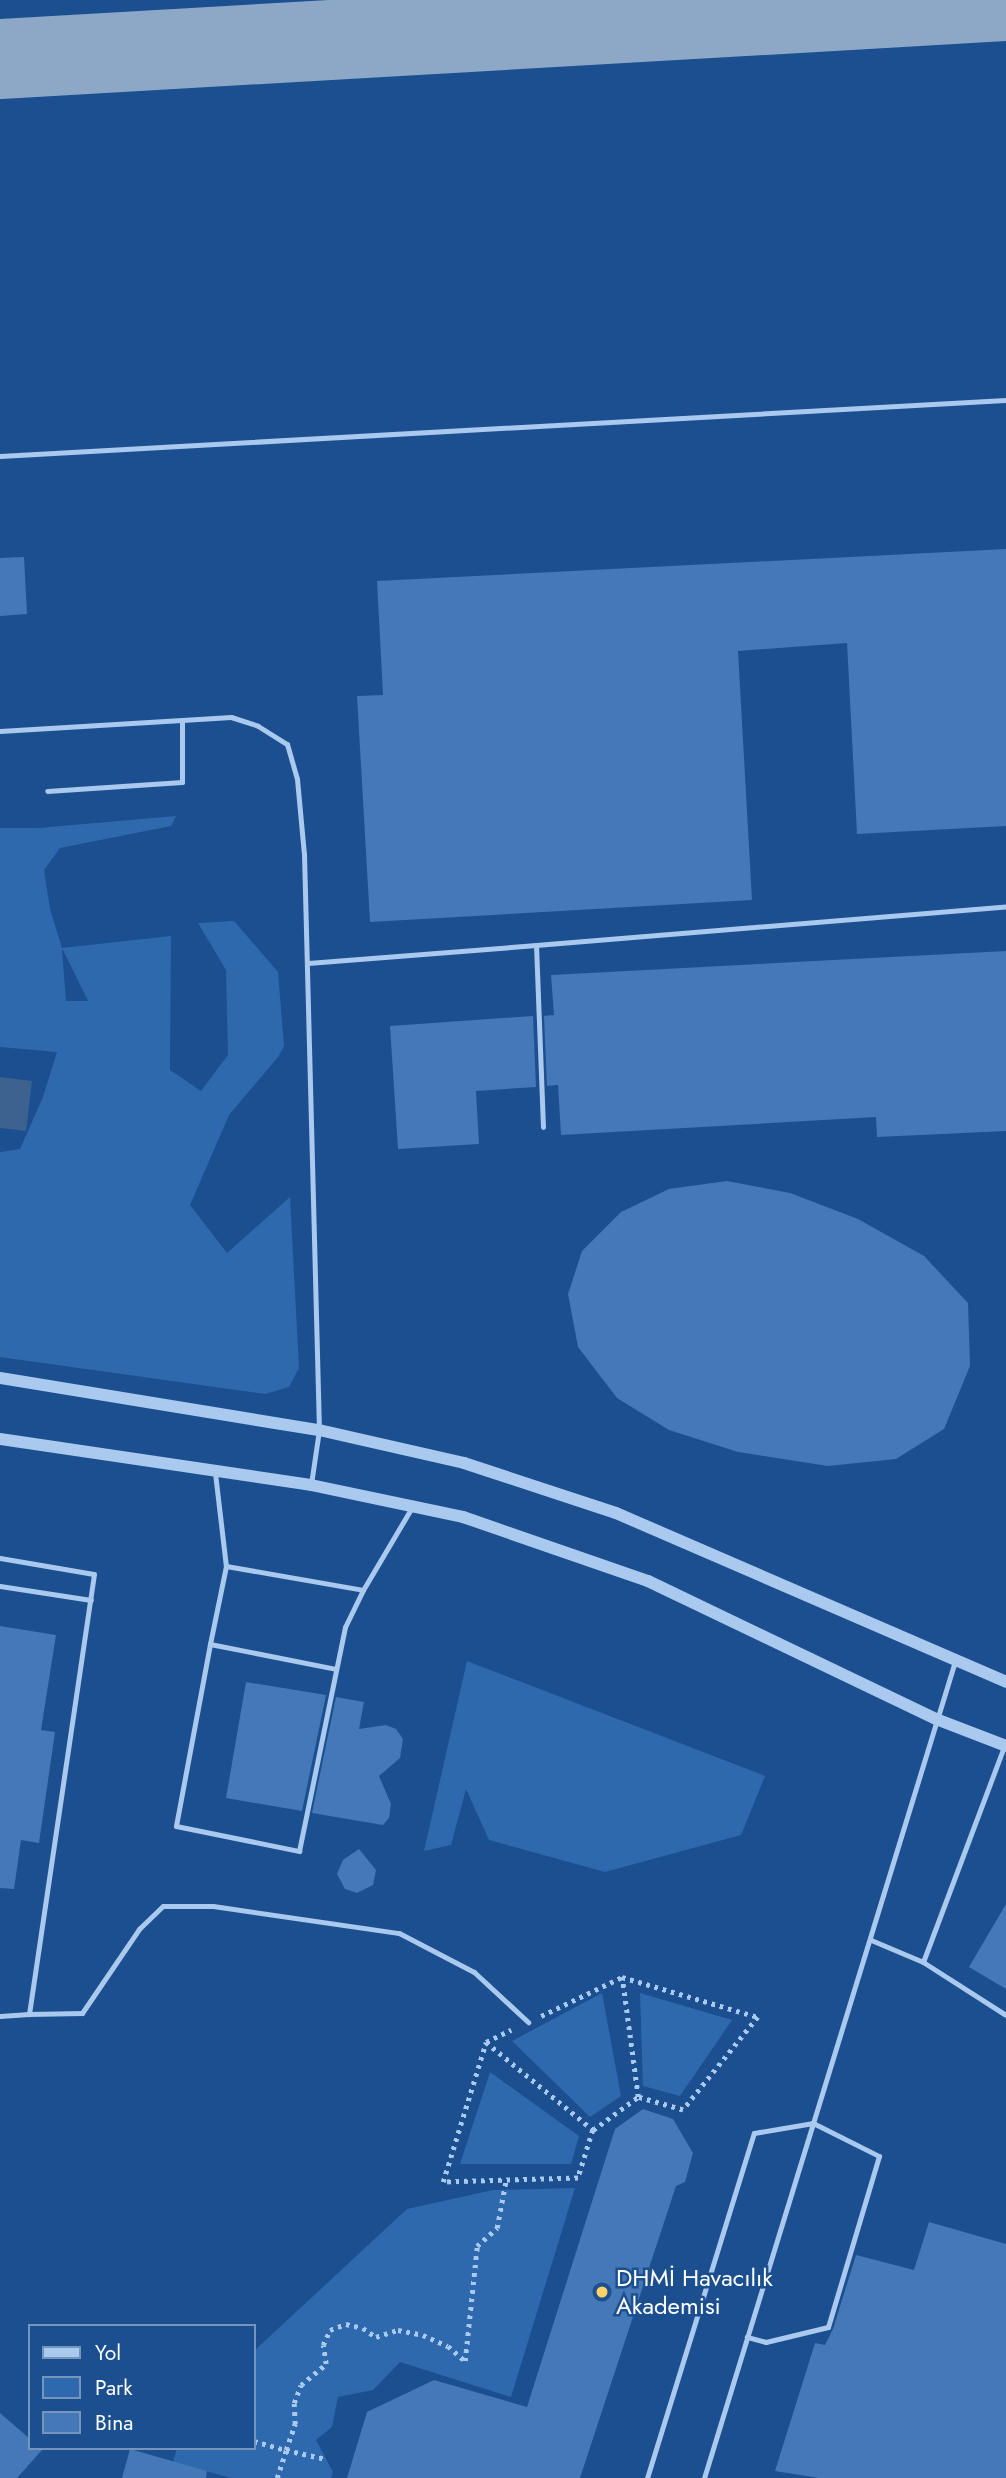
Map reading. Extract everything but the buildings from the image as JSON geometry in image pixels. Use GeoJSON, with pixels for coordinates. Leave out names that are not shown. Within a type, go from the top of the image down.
{"type":"FeatureCollection","features":[{"type":"Feature","properties":{"kind":"street"},"geometry":{"type":"LineString","coordinates":[[0,1378],[319,1430],[464,1463],[616,1513],[1006,1682]]}},
{"type":"Feature","properties":{"kind":"street"},"geometry":{"type":"LineString","coordinates":[[0,1439],[311,1485],[463,1517],[648,1581],[936,1719],[1005,1745]]}},
{"type":"Feature","properties":{"kind":"lane"},"geometry":{"type":"LineString","coordinates":[[0,456],[1006,400]]}},
{"type":"Feature","properties":{"kind":"lane"},"geometry":{"type":"LineString","coordinates":[[0,730],[231,717],[258,726],[287,744],[298,779],[308,963],[319,1430],[311,1485]]}},
{"type":"Feature","properties":{"kind":"lane"},"geometry":{"type":"LineString","coordinates":[[47,791],[182,782],[182,720]]}},
{"type":"Feature","properties":{"kind":"lane"},"geometry":{"type":"LineString","coordinates":[[308,963],[1006,906]]}},
{"type":"Feature","properties":{"kind":"lane"},"geometry":{"type":"LineString","coordinates":[[536,945],[543,1127]]}},
{"type":"Feature","properties":{"kind":"lane"},"geometry":{"type":"LineString","coordinates":[[215,1470],[226,1566],[176,1826],[299,1851],[345,1627],[363,1590],[412,1506]]}},
{"type":"Feature","properties":{"kind":"lane"},"geometry":{"type":"LineString","coordinates":[[0,1558],[94,1574],[29,2014]]}},
{"type":"Feature","properties":{"kind":"lane"},"geometry":{"type":"LineString","coordinates":[[226,1566],[363,1590]]}},
{"type":"Feature","properties":{"kind":"lane"},"geometry":{"type":"LineString","coordinates":[[0,1586],[91,1600]]}},
{"type":"Feature","properties":{"kind":"lane"},"geometry":{"type":"LineString","coordinates":[[210,1644],[337,1669]]}},
{"type":"Feature","properties":{"kind":"lane"},"geometry":{"type":"LineString","coordinates":[[704,2478],[955,1661]]}},
{"type":"Feature","properties":{"kind":"lane"},"geometry":{"type":"LineString","coordinates":[[923,1962],[1005,1745]]}},
{"type":"Feature","properties":{"kind":"lane"},"geometry":{"type":"LineString","coordinates":[[0,2016],[82,2013],[139,1929],[163,1906],[214,1906],[399,1933],[474,1972],[528,2022]]}},
{"type":"Feature","properties":{"kind":"lane"},"geometry":{"type":"LineString","coordinates":[[871,1940],[923,1962],[1006,2015]]}},
{"type":"Feature","properties":{"kind":"lane"},"geometry":{"type":"LineString","coordinates":[[647,2478],[754,2133],[813,2123],[879,2156],[828,2327],[766,2342],[747,2337]]}},
{"type":"Feature","properties":{"kind":"path"},"geometry":{"type":"LineString","coordinates":[[622,1977],[638,2097]]}},
{"type":"Feature","properties":{"kind":"path"},"geometry":{"type":"LineString","coordinates":[[622,1977],[758,2017],[683,2110],[638,2097],[593,2130],[578,2178],[443,2182],[486,2042],[622,1977]]}},
{"type":"Feature","properties":{"kind":"path"},"geometry":{"type":"LineString","coordinates":[[486,2042],[593,2130]]}},
{"type":"Feature","properties":{"kind":"path"},"geometry":{"type":"LineString","coordinates":[[277,2478],[295,2424],[294,2403],[301,2385],[326,2364],[323,2345],[330,2330],[346,2324],[363,2328],[376,2337],[398,2330],[423,2335],[448,2346],[465,2361],[477,2246],[497,2228],[506,2180]]}},
{"type":"Feature","properties":{"kind":"path"},"geometry":{"type":"LineString","coordinates":[[256,2442],[327,2459]]}},
{"type":"Feature","properties":{"kind":"green space"},"geometry":{"type":"Polygon","coordinates":[[[176,816],[171,826],[60,848],[44,870],[50,909],[62,948],[171,936],[170,1070],[201,1091],[228,1055],[226,970],[198,923],[234,921],[278,972],[284,1046],[278,1057],[229,1115],[190,1205],[227,1253],[290,1197],[299,1368],[289,1387],[265,1394],[0,1357],[0,1152],[20,1149],[43,1097],[57,1052],[0,1047],[0,828],[38,828],[176,816]],[[63,950],[66,1001],[88,1001],[63,950]]]}},
{"type":"Feature","properties":{"kind":"green space"},"geometry":{"type":"Polygon","coordinates":[[[467,1661],[765,1776],[741,1835],[605,1872],[489,1840],[466,1789],[451,1845],[424,1851],[467,1661]]]}},
{"type":"Feature","properties":{"kind":"green space"},"geometry":{"type":"Polygon","coordinates":[[[602,1993],[621,2096],[590,2117],[512,2041],[602,1993]]]}},
{"type":"Feature","properties":{"kind":"green space"},"geometry":{"type":"Polygon","coordinates":[[[640,1993],[732,2020],[680,2096],[643,2086],[640,1993]]]}},
{"type":"Feature","properties":{"kind":"green space"},"geometry":{"type":"Polygon","coordinates":[[[490,2072],[579,2136],[571,2164],[460,2164],[490,2072]]]}},
{"type":"Feature","properties":{"kind":"green space"},"geometry":{"type":"Polygon","coordinates":[[[575,2188],[511,2397],[400,2362],[373,2390],[338,2397],[332,2427],[316,2440],[333,2472],[331,2478],[231,2478],[173,2462],[176,2450],[256,2450],[256,2349],[407,2209],[493,2190],[575,2188]]]}},
{"type":"Feature","properties":{"kind":"shaded area"},"geometry":{"type":"Polygon","coordinates":[[[0,1077],[32,1081],[26,1131],[0,1128],[0,1077]]]}},
{"type":"Feature","properties":{"kind":"taxiway"},"geometry":{"type":"LineString","coordinates":[[0,59],[1006,1]]}},
{"type":"Feature","properties":{"kind":"place","name":"DHMİ Havacılık Akademisi"},"geometry":{"type":"Point","coordinates":[602,2292]}}]}
